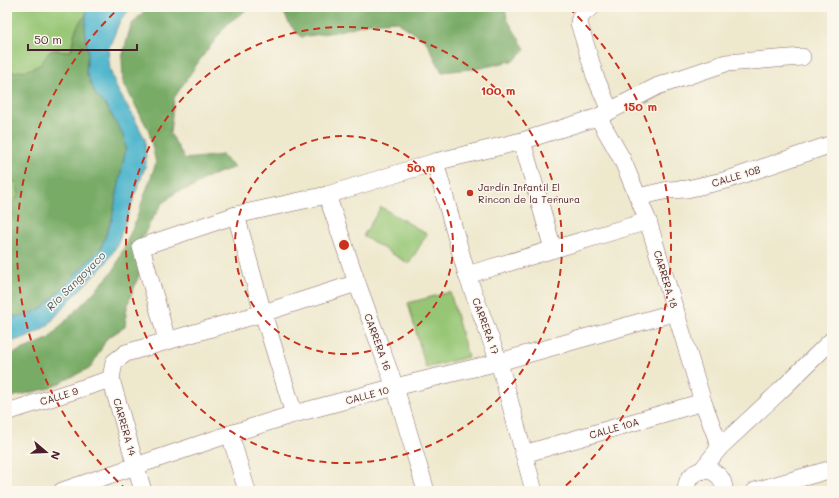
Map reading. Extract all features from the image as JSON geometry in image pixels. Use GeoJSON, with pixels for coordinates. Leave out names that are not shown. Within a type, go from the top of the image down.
{"type":"FeatureCollection","features":[{"type":"Feature","properties":{"kind":"street","name":"CARRERA 18"},"geometry":{"type":"LineString","coordinates":[[592,7],[584,12],[579,23],[595,76],[604,114],[648,221],[703,402],[720,447]]}},
{"type":"Feature","properties":{"kind":"street"},"geometry":{"type":"LineString","coordinates":[[357,283],[263,313],[167,340],[142,247],[236,215],[327,195],[435,162],[522,141],[604,114],[658,86],[726,63],[802,57]]}},
{"type":"Feature","properties":{"kind":"street"},"geometry":{"type":"LineString","coordinates":[[522,141],[553,249]]}},
{"type":"Feature","properties":{"kind":"street","name":"CALLE 10B"},"geometry":{"type":"LineString","coordinates":[[638,198],[668,190],[687,189],[727,180],[832,144]]}},
{"type":"Feature","properties":{"kind":"street","name":"CARRERA 17"},"geometry":{"type":"LineString","coordinates":[[435,162],[467,275],[499,362],[534,491]]}},
{"type":"Feature","properties":{"kind":"street","name":"CARRERA 16"},"geometry":{"type":"LineString","coordinates":[[327,195],[395,387],[421,490]]}},
{"type":"Feature","properties":{"kind":"street"},"geometry":{"type":"LineString","coordinates":[[236,215],[263,313],[294,414]]}},
{"type":"Feature","properties":{"kind":"street"},"geometry":{"type":"LineString","coordinates":[[467,275],[648,221]]}},
{"type":"Feature","properties":{"kind":"street","name":"CALLE 10"},"geometry":{"type":"LineString","coordinates":[[62,491],[294,414],[395,387],[499,362],[676,312]]}},
{"type":"Feature","properties":{"kind":"street","name":"CARRERA 14"},"geometry":{"type":"LineString","coordinates":[[143,491],[111,379],[114,362],[126,353],[167,340]]}},
{"type":"Feature","properties":{"kind":"street"},"geometry":{"type":"LineString","coordinates":[[686,491],[689,478],[694,473],[701,470],[720,447],[832,340]]}},
{"type":"Feature","properties":{"kind":"street","name":"CALLE 9"},"geometry":{"type":"LineString","coordinates":[[7,412],[111,379]]}},
{"type":"Feature","properties":{"kind":"street","name":"CALLE 10A"},"geometry":{"type":"LineString","coordinates":[[524,454],[703,402]]}},
{"type":"Feature","properties":{"kind":"street"},"geometry":{"type":"LineString","coordinates":[[230,434],[247,491]]}},
{"type":"Feature","properties":{"kind":"street"},"geometry":{"type":"LineString","coordinates":[[755,491],[832,469]]}},
{"type":"Feature","properties":{"kind":"street"},"geometry":{"type":"LineString","coordinates":[[701,470],[716,474],[721,479],[724,486],[724,491]]}},
{"type":"Feature","properties":{"kind":"green space"},"geometry":{"type":"Polygon","coordinates":[[[7,7],[85,7],[86,15],[77,28],[71,51],[51,51],[40,65],[28,70],[7,73],[7,7]]]}},
{"type":"Feature","properties":{"kind":"green space"},"geometry":{"type":"Polygon","coordinates":[[[148,7],[260,7],[249,8],[228,23],[199,61],[174,98],[170,133],[185,159],[223,155],[235,167],[205,178],[193,187],[176,192],[162,204],[149,224],[138,248],[141,270],[127,306],[125,327],[107,338],[91,367],[50,388],[7,398],[7,356],[48,339],[96,290],[114,270],[134,225],[156,163],[149,131],[123,82],[122,58],[131,25],[148,7]]]}},
{"type":"Feature","properties":{"kind":"green space"},"geometry":{"type":"Polygon","coordinates":[[[281,7],[505,7],[507,19],[525,49],[515,60],[481,68],[442,72],[426,41],[396,21],[369,23],[335,32],[301,37],[290,25],[281,7]]]}},
{"type":"Feature","properties":{"kind":"green space"},"geometry":{"type":"Polygon","coordinates":[[[86,15],[85,35],[88,52],[86,72],[96,95],[107,107],[123,135],[126,148],[112,219],[101,248],[44,307],[27,315],[7,317],[7,210],[19,194],[16,182],[7,184],[7,153],[10,146],[10,141],[7,140],[7,73],[28,70],[40,65],[50,51],[71,51],[77,28],[86,15]]]}},
{"type":"Feature","properties":{"kind":"green space"},"geometry":{"type":"Polygon","coordinates":[[[16,181],[19,194],[7,210],[7,184],[16,181]]]}},
{"type":"Feature","properties":{"kind":"green space"},"geometry":{"type":"Polygon","coordinates":[[[381,207],[427,234],[409,264],[363,236],[381,207]]]}},
{"type":"Feature","properties":{"kind":"green space"},"geometry":{"type":"Polygon","coordinates":[[[450,292],[468,357],[426,368],[408,303],[450,292]]]}},
{"type":"Feature","properties":{"kind":"water","name":"Río Sangoyaco"},"geometry":{"type":"Polygon","coordinates":[[[85,7],[131,7],[119,23],[108,50],[110,70],[117,89],[145,139],[146,164],[117,245],[106,263],[48,325],[37,332],[7,343],[7,317],[26,315],[44,307],[101,248],[112,219],[126,148],[123,135],[107,107],[96,95],[86,72],[88,52],[85,35],[85,7]]]}},
{"type":"Feature","properties":{"kind":"place","name":"Jardín Infantil El Rincon de la Ternura"},"geometry":{"type":"Point","coordinates":[470,193]}}]}
